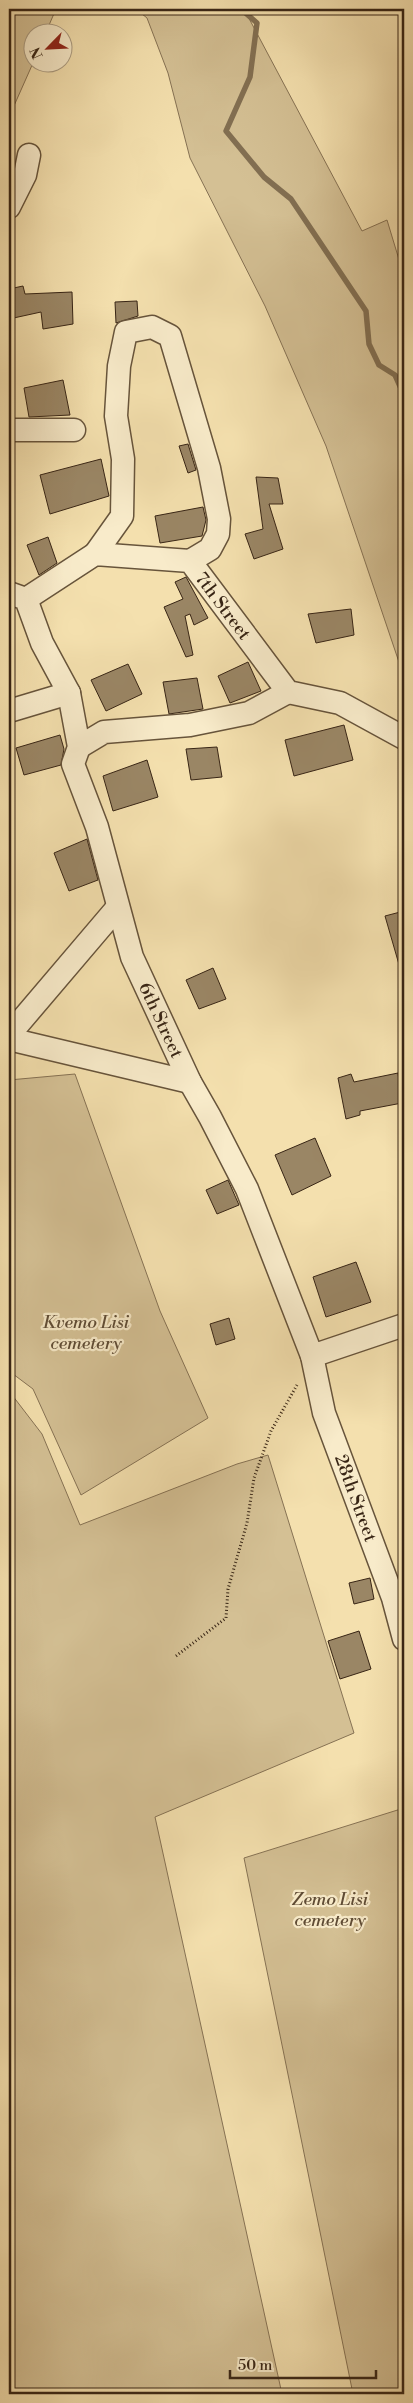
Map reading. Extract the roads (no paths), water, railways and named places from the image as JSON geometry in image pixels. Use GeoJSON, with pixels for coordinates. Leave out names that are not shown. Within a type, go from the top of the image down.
{"type":"FeatureCollection","features":[{"type":"Feature","properties":{"kind":"street"},"geometry":{"type":"LineString","coordinates":[[9,207],[25,175],[29,155]]}},
{"type":"Feature","properties":{"kind":"street"},"geometry":{"type":"LineString","coordinates":[[17,596],[95,554],[122,516],[123,458],[116,416],[119,366],[126,332],[152,326],[170,336],[209,468],[219,519],[218,534],[210,549],[190,561]]}},
{"type":"Feature","properties":{"kind":"street"},"geometry":{"type":"LineString","coordinates":[[9,430],[74,430]]}},
{"type":"Feature","properties":{"kind":"street","name":"7th Street"},"geometry":{"type":"LineString","coordinates":[[95,554],[190,561],[288,692]]}},
{"type":"Feature","properties":{"kind":"street","name":"6th Street"},"geometry":{"type":"LineString","coordinates":[[17,596],[69,693],[79,747],[73,764],[97,827],[117,908],[132,957],[190,1082],[210,1116],[247,1189],[312,1356]]}},
{"type":"Feature","properties":{"kind":"street"},"geometry":{"type":"LineString","coordinates":[[79,747],[104,732],[190,725],[249,713],[288,692],[340,703],[404,738]]}},
{"type":"Feature","properties":{"kind":"street"},"geometry":{"type":"LineString","coordinates":[[9,711],[69,693]]}},
{"type":"Feature","properties":{"kind":"street"},"geometry":{"type":"LineString","coordinates":[[9,1035],[117,908]]}},
{"type":"Feature","properties":{"kind":"street"},"geometry":{"type":"LineString","coordinates":[[9,1039],[190,1082]]}},
{"type":"Feature","properties":{"kind":"street"},"geometry":{"type":"LineString","coordinates":[[312,1356],[404,1325]]}},
{"type":"Feature","properties":{"kind":"street","name":"28th Street"},"geometry":{"type":"LineString","coordinates":[[312,1356],[324,1413],[393,1598],[404,1639]]}},
{"type":"Feature","properties":{"kind":"waterway"},"geometry":{"type":"LineString","coordinates":[[241,9],[257,23],[250,77],[226,131],[264,177],[291,199],[366,311],[369,344],[379,365],[395,375],[404,395]]}},
{"type":"Feature","properties":{"kind":"park label","name":"Kvemo Lisi cemetery"},"geometry":{"type":"Point","coordinates":[86,1332]}},
{"type":"Feature","properties":{"kind":"park label","name":"Zemo Lisi cemetery"},"geometry":{"type":"Point","coordinates":[330,1909]}}]}
